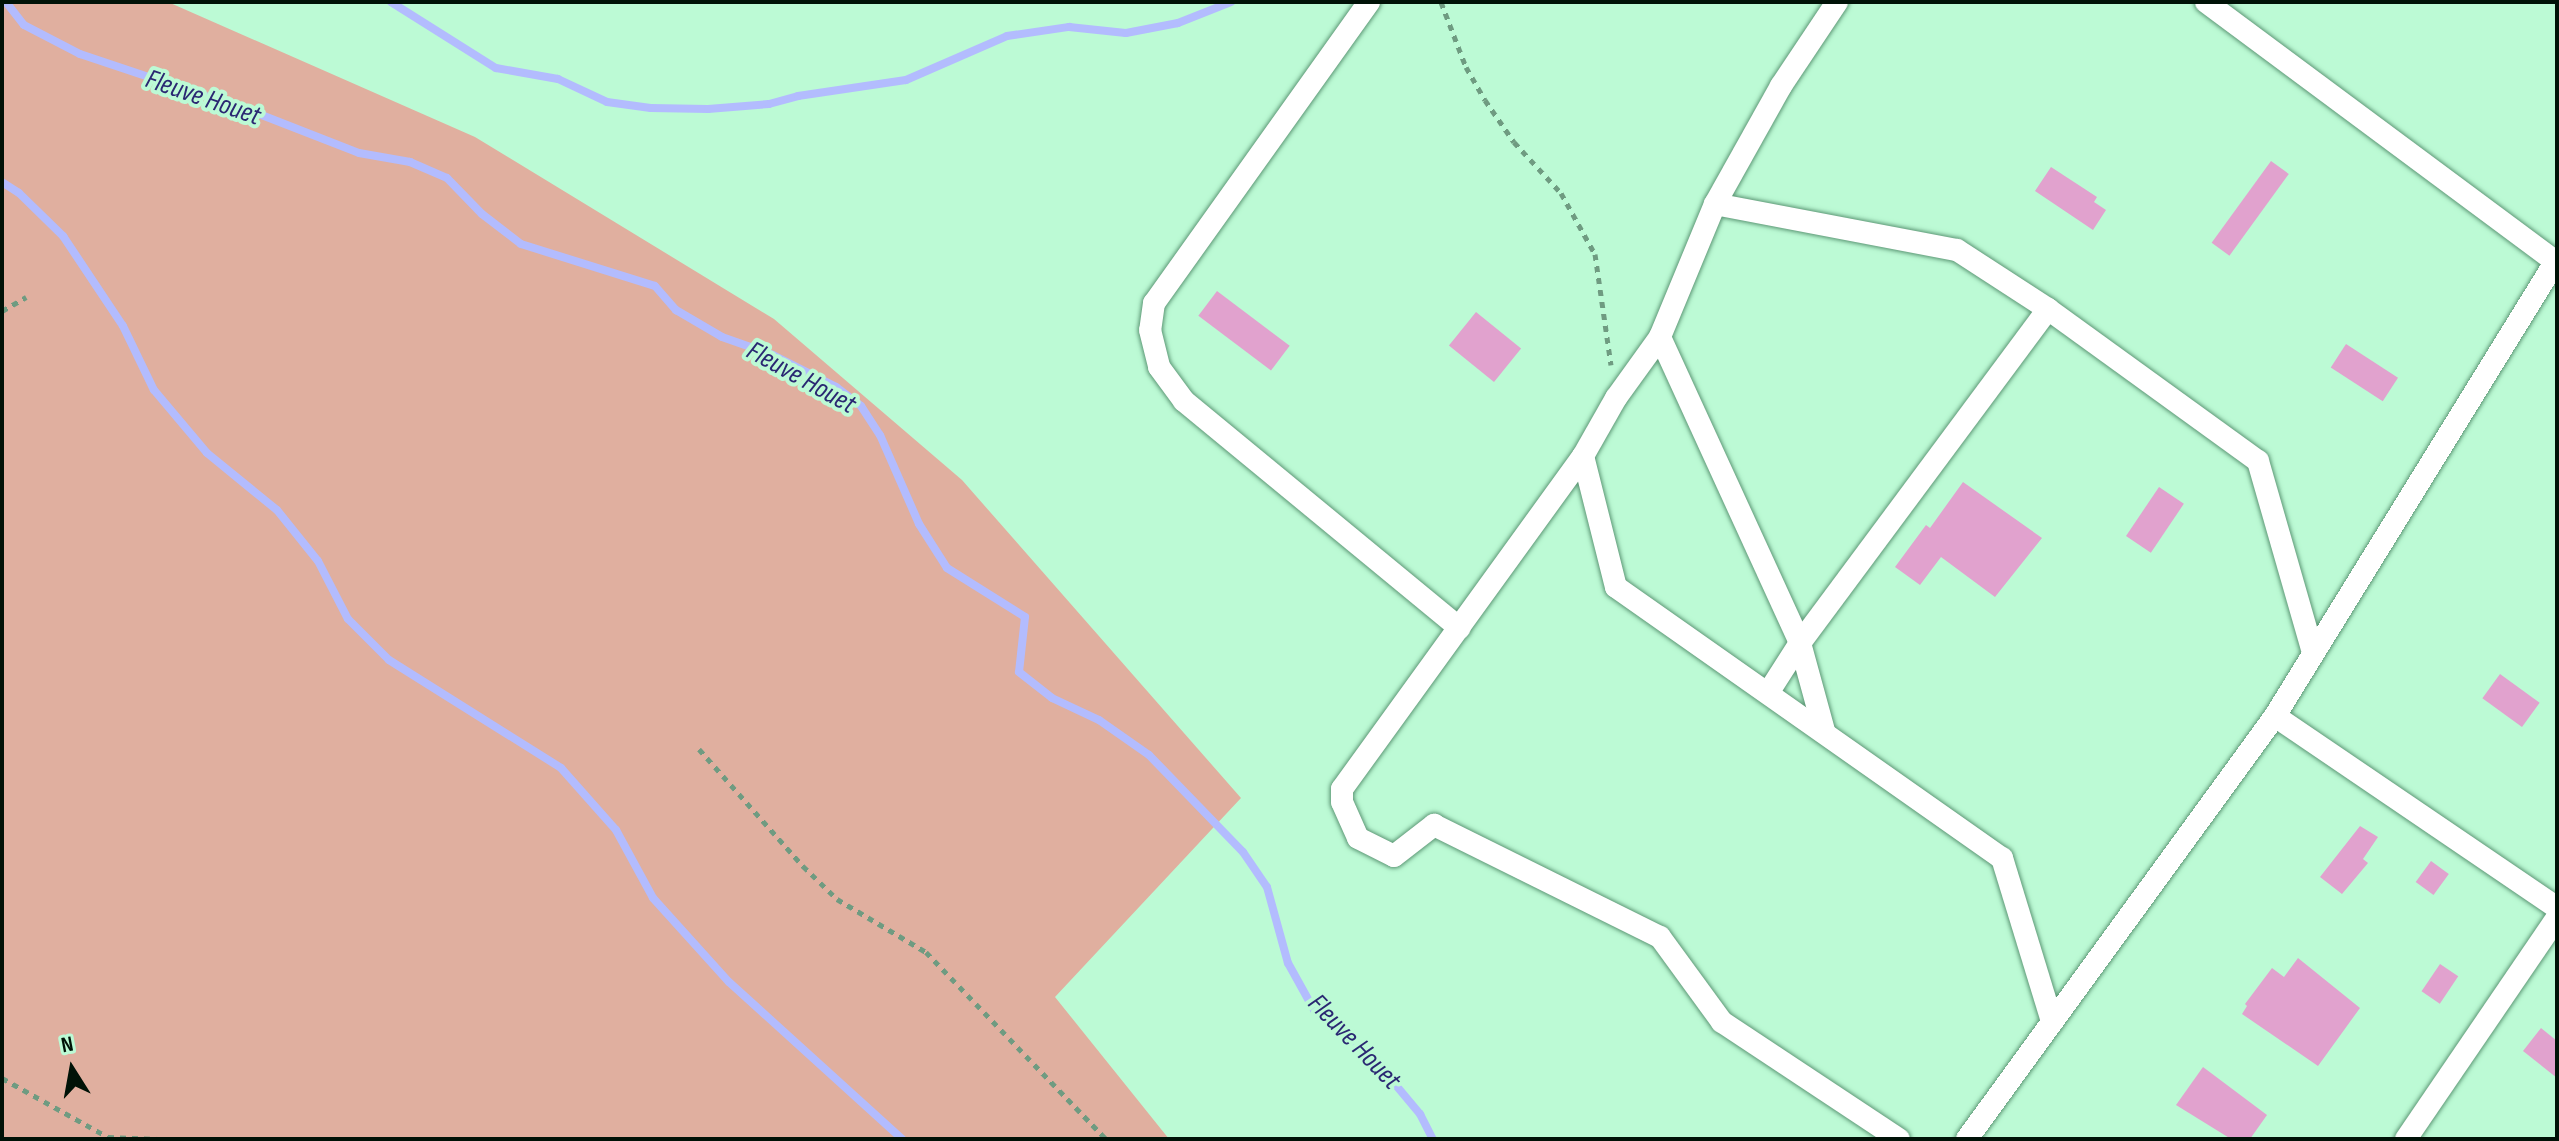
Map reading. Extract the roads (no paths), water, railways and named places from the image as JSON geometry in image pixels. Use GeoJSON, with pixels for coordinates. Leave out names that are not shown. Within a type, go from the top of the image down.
{"type":"FeatureCollection","features":[{"type":"Feature","properties":{"kind":"street"},"geometry":{"type":"LineString","coordinates":[[1369,2],[1154,303],[1150,330],[1159,367],[1184,401],[1459,628]]}},
{"type":"Feature","properties":{"kind":"street"},"geometry":{"type":"LineString","coordinates":[[1837,2],[1781,86],[1715,204],[1660,337],[1616,398],[1583,456],[1342,789],[1346,814],[1358,838],[1394,856],[1434,825],[1660,937],[1722,1022],[1899,1139]]}},
{"type":"Feature","properties":{"kind":"street"},"geometry":{"type":"LineString","coordinates":[[1967,1139],[2275,716],[2556,261],[2206,2]]}},
{"type":"Feature","properties":{"kind":"street"},"geometry":{"type":"LineString","coordinates":[[1715,204],[1957,250],[2048,309],[2258,461],[2313,653]]}},
{"type":"Feature","properties":{"kind":"street"},"geometry":{"type":"LineString","coordinates":[[1768,693],[1800,643],[2048,309]]}},
{"type":"Feature","properties":{"kind":"street"},"geometry":{"type":"LineString","coordinates":[[1660,337],[1800,643],[1824,731]]}},
{"type":"Feature","properties":{"kind":"street"},"geometry":{"type":"LineString","coordinates":[[1583,456],[1616,587],[2002,858],[2052,1022]]}},
{"type":"Feature","properties":{"kind":"street"},"geometry":{"type":"LineString","coordinates":[[2275,716],[2557,908]]}},
{"type":"Feature","properties":{"kind":"street"},"geometry":{"type":"LineString","coordinates":[[2406,1139],[2557,918]]}},
{"type":"Feature","properties":{"kind":"waterway","name":"Fleuve Houet"},"geometry":{"type":"LineString","coordinates":[[6,2],[24,25],[80,54],[259,114],[359,153],[410,162],[447,178],[482,214],[521,244],[655,286],[676,310],[722,337],[773,355],[836,387],[861,406],[880,435],[919,524],[947,568],[1025,617],[1019,672],[1052,698],[1099,720],[1149,755],[1243,852],[1267,887],[1288,963],[1314,1010],[1374,1059],[1420,1114],[1433,1139]]}},
{"type":"Feature","properties":{"kind":"waterway"},"geometry":{"type":"LineString","coordinates":[[391,2],[496,68],[558,79],[607,102],[651,108],[708,109],[769,104],[798,96],[906,80],[1007,36],[1069,27],[1126,33],[1178,23],[1231,2]]}},
{"type":"Feature","properties":{"kind":"waterway"},"geometry":{"type":"LineString","coordinates":[[2,182],[19,193],[63,236],[123,326],[154,390],[207,453],[277,510],[318,561],[348,619],[389,660],[561,768],[616,830],[653,898],[729,982],[902,1139]]}}]}
